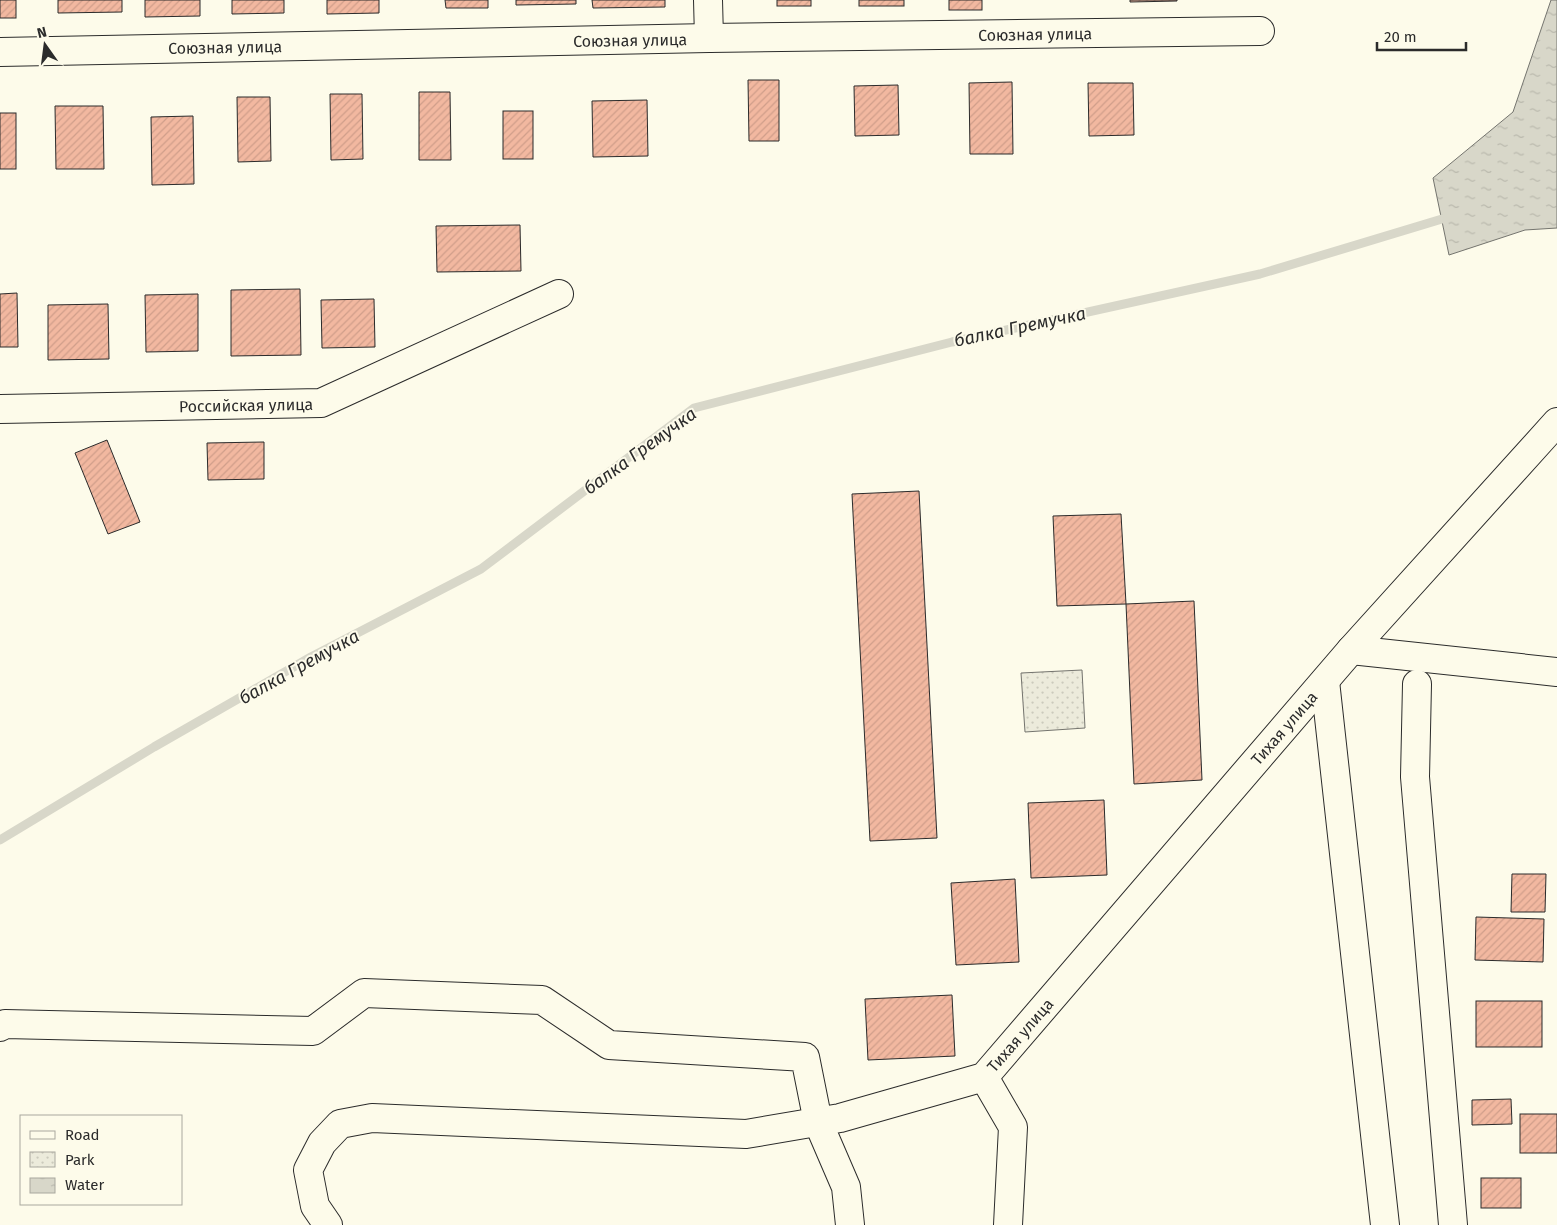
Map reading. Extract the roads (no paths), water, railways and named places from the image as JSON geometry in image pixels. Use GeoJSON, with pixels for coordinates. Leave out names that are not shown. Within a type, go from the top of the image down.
{"type":"FeatureCollection","features":[{"type":"Feature","properties":{"kind":"street"},"geometry":{"type":"LineString","coordinates":[[708,0],[709,38]]}},
{"type":"Feature","properties":{"kind":"street","name":"Союзная улица"},"geometry":{"type":"LineString","coordinates":[[0,52],[709,38],[1260,30]]}},
{"type":"Feature","properties":{"kind":"street","name":"Российская улица"},"geometry":{"type":"LineString","coordinates":[[0,409],[321,403],[558,294]]}},
{"type":"Feature","properties":{"kind":"street"},"geometry":{"type":"LineString","coordinates":[[1325,681],[1557,422]]}},
{"type":"Feature","properties":{"kind":"street"},"geometry":{"type":"LineString","coordinates":[[1351,650],[1557,672]]}},
{"type":"Feature","properties":{"kind":"street","name":"Тихая улица"},"geometry":{"type":"LineString","coordinates":[[328,1225],[314,1206],[308,1170],[322,1143],[340,1124],[372,1118],[746,1134],[829,1120],[984,1077],[1325,681]]}},
{"type":"Feature","properties":{"kind":"street","name":"Тихая улица"},"geometry":{"type":"LineString","coordinates":[[1325,681],[1385,1225]]}},
{"type":"Feature","properties":{"kind":"street"},"geometry":{"type":"LineString","coordinates":[[1417,684],[1415,777],[1453,1225]]}},
{"type":"Feature","properties":{"kind":"street"},"geometry":{"type":"LineString","coordinates":[[0,1027],[5,1024],[313,1032],[364,993],[542,1000],[609,1044],[806,1057],[829,1120],[846,1187],[850,1225]]}},
{"type":"Feature","properties":{"kind":"street"},"geometry":{"type":"LineString","coordinates":[[984,1077],[1013,1127],[1008,1225]]}},
{"type":"Feature","properties":{"kind":"water"},"geometry":{"type":"Polygon","coordinates":[[[1551,0],[1557,0],[1557,228],[1525,230],[1449,255],[1433,178],[1513,112],[1551,0]]]}},
{"type":"Feature","properties":{"kind":"waterway","name":"балка Гремучка"},"geometry":{"type":"LineString","coordinates":[[0,840],[154,747],[311,657],[481,569],[694,408],[952,342],[1260,274],[1442,219]]}}]}
